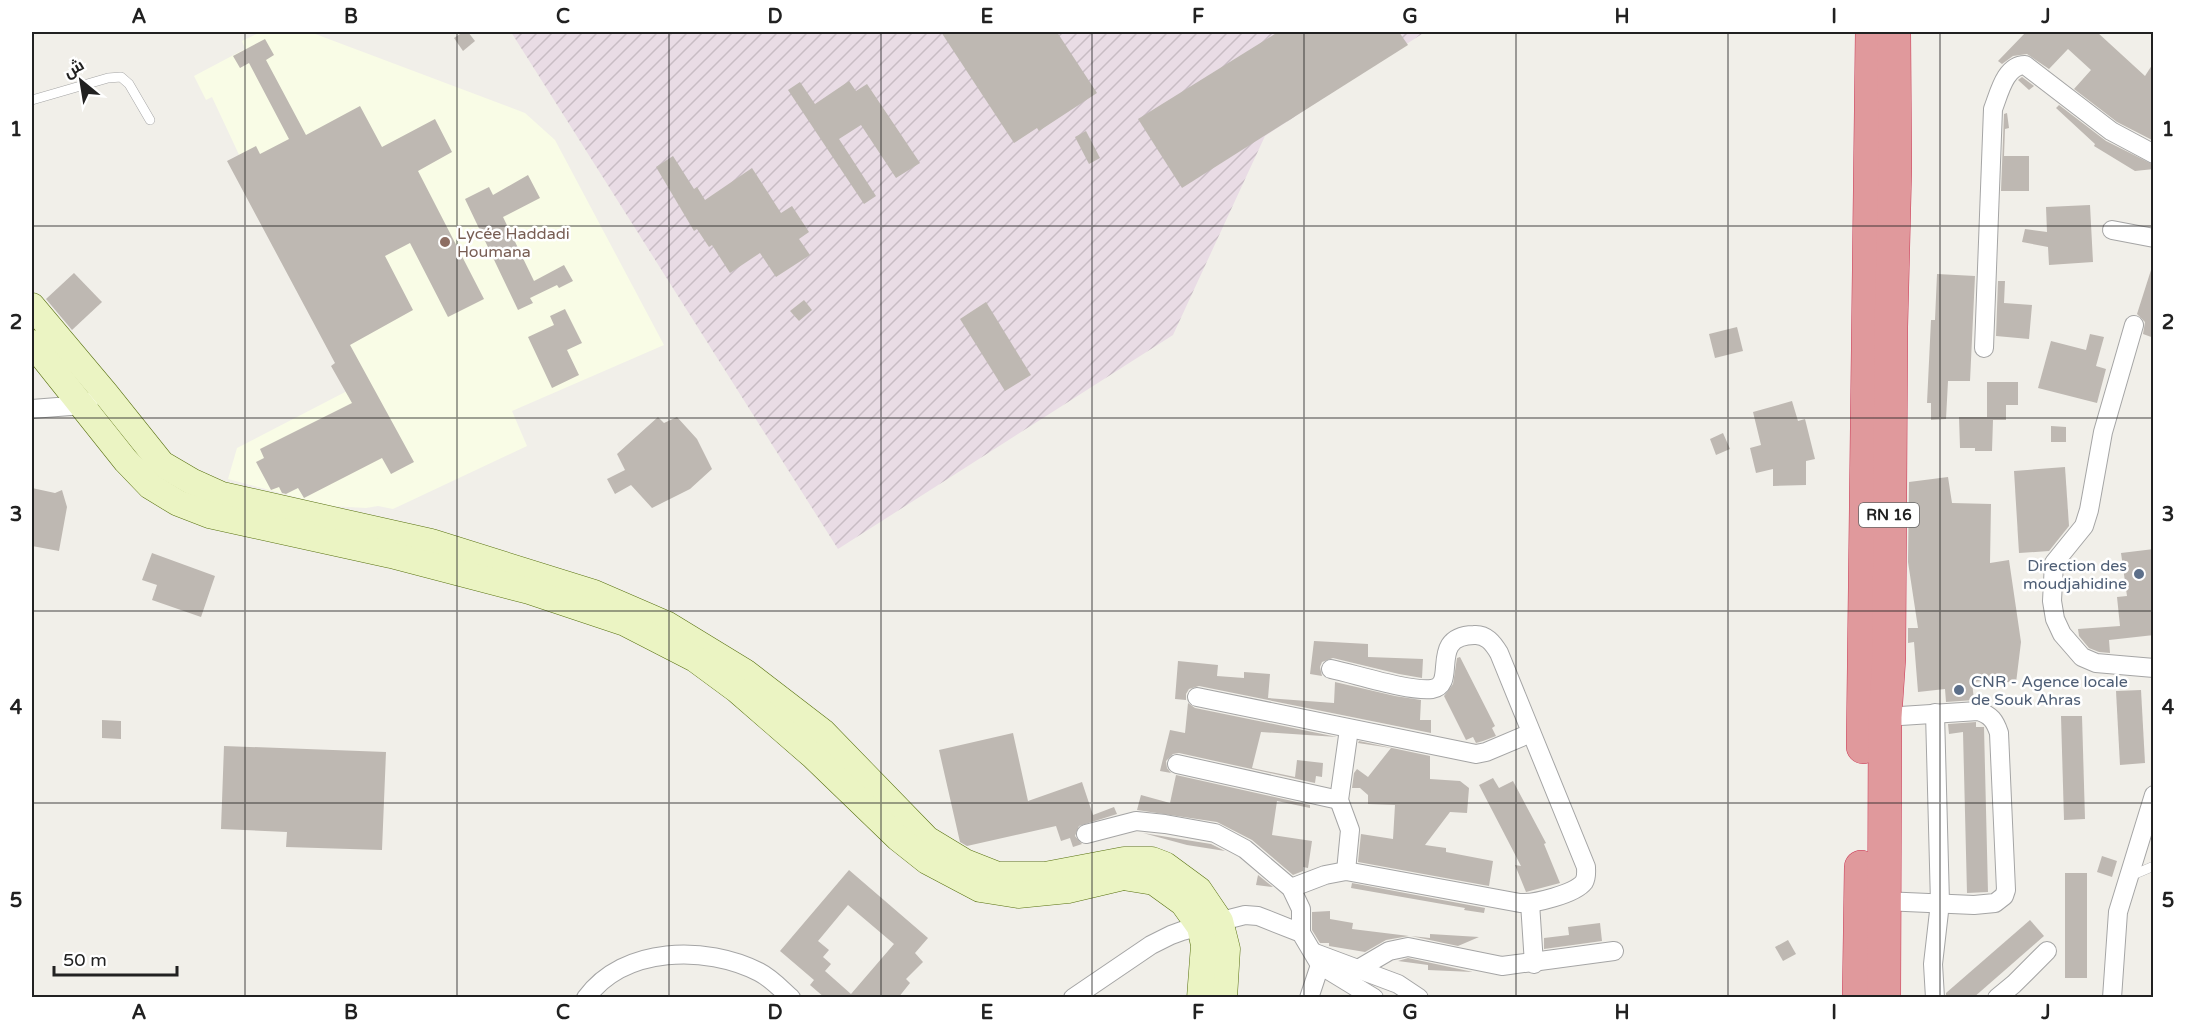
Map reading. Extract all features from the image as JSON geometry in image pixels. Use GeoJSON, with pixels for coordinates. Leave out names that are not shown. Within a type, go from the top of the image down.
{"type":"FeatureCollection","features":[{"type":"Feature","properties":{"kind":"highway","name":"RN 16"},"geometry":{"type":"LineString","coordinates":[[1859,998],[1872,32]]}},
{"type":"Feature","properties":{"kind":"highway","name":"RN 16"},"geometry":{"type":"LineString","coordinates":[[1884,998],[1885,717],[1889,658],[1890,362],[1895,168],[1894,32]]}},
{"type":"Feature","properties":{"kind":"street"},"geometry":{"type":"LineString","coordinates":[[1984,348],[1993,109],[2004,81],[2012,70],[2019,65],[2025,65],[2111,131],[2154,154]]}},
{"type":"Feature","properties":{"kind":"street"},"geometry":{"type":"LineString","coordinates":[[2112,230],[2154,238]]}},
{"type":"Feature","properties":{"kind":"street"},"geometry":{"type":"LineString","coordinates":[[32,306],[162,464],[191,481],[222,495],[431,542],[594,593],[668,625],[745,672],[823,732],[927,839],[965,862],[998,874],[1045,875],[1124,860],[1152,860],[1165,865],[1199,890],[1210,924],[1227,949],[1224,998]]}},
{"type":"Feature","properties":{"kind":"street"},"geometry":{"type":"LineString","coordinates":[[2134,325],[2103,432],[2089,510],[2084,526],[2054,563],[2052,601],[2055,619],[2062,634],[2082,657],[2096,663],[2154,668]]}},
{"type":"Feature","properties":{"kind":"street"},"geometry":{"type":"LineString","coordinates":[[32,343],[134,469],[150,486],[178,503],[209,515],[391,555],[530,591],[625,623],[695,660],[737,690],[813,756],[905,844],[927,861],[980,889],[1018,895],[1068,890],[1123,878],[1154,882],[1210,924]]}},
{"type":"Feature","properties":{"kind":"street"},"geometry":{"type":"LineString","coordinates":[[32,409],[83,405],[106,394]]}},
{"type":"Feature","properties":{"kind":"street"},"geometry":{"type":"LineString","coordinates":[[1291,888],[1325,875],[1346,871],[1530,903],[1549,899],[1578,886],[1584,881],[1586,875],[1586,867],[1499,653],[1487,638],[1479,635],[1459,636],[1452,641],[1446,659],[1443,681],[1440,686],[1432,689],[1410,687],[1331,669]]}},
{"type":"Feature","properties":{"kind":"street"},"geometry":{"type":"LineString","coordinates":[[1197,697],[1476,754],[1531,733]]}},
{"type":"Feature","properties":{"kind":"street"},"geometry":{"type":"LineString","coordinates":[[1883,901],[1974,905],[1995,903],[2004,896],[2006,874],[1999,734],[1996,725],[1987,714],[1978,711],[1885,717]]}},
{"type":"Feature","properties":{"kind":"street"},"geometry":{"type":"LineString","coordinates":[[1935,713],[1940,903],[1933,964],[1935,998]]}},
{"type":"Feature","properties":{"kind":"street"},"geometry":{"type":"LineString","coordinates":[[1346,871],[1350,830],[1339,800],[1350,729]]}},
{"type":"Feature","properties":{"kind":"street"},"geometry":{"type":"LineString","coordinates":[[1177,764],[1339,800]]}},
{"type":"Feature","properties":{"kind":"street"},"geometry":{"type":"LineString","coordinates":[[2112,998],[2118,912],[2154,795]]}},
{"type":"Feature","properties":{"kind":"street"},"geometry":{"type":"LineString","coordinates":[[1086,834],[1136,821],[1215,832],[1245,849],[1291,888],[1301,909],[1301,933],[1315,959],[1374,998]]}},
{"type":"Feature","properties":{"kind":"street"},"geometry":{"type":"LineString","coordinates":[[1530,903],[1534,964]]}},
{"type":"Feature","properties":{"kind":"street"},"geometry":{"type":"LineString","coordinates":[[1073,998],[1151,945],[1182,931],[1245,915],[1258,916],[1301,933]]}},
{"type":"Feature","properties":{"kind":"street"},"geometry":{"type":"LineString","coordinates":[[1200,998],[1204,945],[1210,924]]}},
{"type":"Feature","properties":{"kind":"street"},"geometry":{"type":"LineString","coordinates":[[1360,968],[1389,951],[1408,947],[1502,966],[1534,964],[1614,951]]}},
{"type":"Feature","properties":{"kind":"street"},"geometry":{"type":"LineString","coordinates":[[1997,998],[2047,951]]}},
{"type":"Feature","properties":{"kind":"street"},"geometry":{"type":"LineString","coordinates":[[586,998],[600,980],[614,972],[644,960],[671,955],[696,955],[735,962],[761,972],[791,998]]}},
{"type":"Feature","properties":{"kind":"street"},"geometry":{"type":"LineString","coordinates":[[1315,959],[1360,968],[1398,984],[1419,998]]}},
{"type":"Feature","properties":{"kind":"street"},"geometry":{"type":"LineString","coordinates":[[1313,996],[1315,959]]}},
{"type":"Feature","properties":{"kind":"lane"},"geometry":{"type":"LineString","coordinates":[[32,100],[108,78],[121,77],[129,84],[150,120]]}},
{"type":"Feature","properties":{"kind":"lane"},"geometry":{"type":"LineString","coordinates":[[2128,877],[2154,866]]}},
{"type":"Feature","properties":{"kind":"shaded area","name":"Lycée Haddadi Houmana"},"geometry":{"type":"Polygon","coordinates":[[[261,32],[310,32],[525,113],[555,140],[664,345],[512,411],[527,446],[393,509],[378,506],[366,508],[330,506],[228,479],[237,448],[349,390],[212,97],[206,100],[194,76],[245,49],[242,41],[261,32]]]}},
{"type":"Feature","properties":{"kind":"shaded area"},"geometry":{"type":"Polygon","coordinates":[[[511,32],[1425,32],[1265,136],[1173,335],[838,549],[511,32]]]}},
{"type":"Feature","properties":{"kind":"building"},"geometry":{"type":"Polygon","coordinates":[[[463,32],[468,32],[475,41],[463,51],[454,38],[463,32]]]}},
{"type":"Feature","properties":{"kind":"building"},"geometry":{"type":"Polygon","coordinates":[[[941,32],[1057,32],[1097,93],[1039,131],[1037,128],[1014,143],[941,32]]]}},
{"type":"Feature","properties":{"kind":"building"},"geometry":{"type":"Polygon","coordinates":[[[1278,32],[1399,32],[1408,45],[1182,188],[1138,119],[1278,32]]]}},
{"type":"Feature","properties":{"kind":"building"},"geometry":{"type":"Polygon","coordinates":[[[2026,32],[2097,32],[2145,76],[2154,62],[2154,141],[2117,122],[2074,89],[2091,70],[2068,49],[2049,69],[2027,54],[2013,56],[2002,64],[1998,61],[2026,32]]]}},
{"type":"Feature","properties":{"kind":"building"},"geometry":{"type":"Polygon","coordinates":[[[265,39],[274,55],[266,60],[306,135],[360,106],[382,147],[435,119],[452,152],[418,171],[484,299],[448,317],[410,243],[385,256],[413,310],[350,345],[414,462],[391,474],[382,458],[304,498],[298,488],[286,494],[282,493],[279,487],[271,490],[256,462],[264,458],[260,449],[352,403],[331,366],[335,363],[227,161],[256,146],[260,154],[289,139],[249,63],[240,68],[233,56],[265,39]]]}},
{"type":"Feature","properties":{"kind":"building"},"geometry":{"type":"Polygon","coordinates":[[[2022,77],[2034,86],[2029,90],[2018,80],[2022,77]]]}},
{"type":"Feature","properties":{"kind":"building"},"geometry":{"type":"Polygon","coordinates":[[[849,81],[856,91],[867,84],[920,163],[896,178],[861,125],[839,139],[876,196],[864,204],[788,90],[800,82],[815,104],[849,81]]]}},
{"type":"Feature","properties":{"kind":"building"},"geometry":{"type":"Polygon","coordinates":[[[2059,105],[2106,141],[2154,165],[2154,169],[2135,171],[2094,146],[2095,144],[2056,108],[2059,105]]]}},
{"type":"Feature","properties":{"kind":"building"},"geometry":{"type":"Polygon","coordinates":[[[2007,113],[2009,128],[2005,129],[2004,156],[2029,156],[2029,191],[2001,191],[2004,114],[2007,113]]]}},
{"type":"Feature","properties":{"kind":"building"},"geometry":{"type":"Polygon","coordinates":[[[1086,131],[1100,158],[1089,164],[1075,137],[1086,131]]]}},
{"type":"Feature","properties":{"kind":"building"},"geometry":{"type":"Polygon","coordinates":[[[673,156],[694,189],[697,187],[705,200],[752,168],[781,213],[792,206],[809,232],[799,239],[810,255],[776,277],[760,253],[730,273],[712,245],[709,247],[697,229],[694,231],[656,167],[673,156]]]}},
{"type":"Feature","properties":{"kind":"building"},"geometry":{"type":"Polygon","coordinates":[[[528,175],[540,198],[503,217],[534,281],[564,265],[573,281],[559,288],[557,285],[530,298],[533,303],[518,310],[465,199],[489,187],[493,195],[528,175]]]}},
{"type":"Feature","properties":{"kind":"building"},"geometry":{"type":"Polygon","coordinates":[[[2090,205],[2093,262],[2049,265],[2048,247],[2022,242],[2025,229],[2047,232],[2046,207],[2090,205]]]}},
{"type":"Feature","properties":{"kind":"building"},"geometry":{"type":"Polygon","coordinates":[[[2151,270],[2154,270],[2154,338],[2143,334],[2145,322],[2137,314],[2151,270]]]}},
{"type":"Feature","properties":{"kind":"building"},"geometry":{"type":"Polygon","coordinates":[[[74,273],[102,302],[72,330],[46,299],[74,273]]]}},
{"type":"Feature","properties":{"kind":"building"},"geometry":{"type":"Polygon","coordinates":[[[1937,274],[1975,276],[1970,381],[1948,381],[1946,419],[1931,420],[1931,403],[1927,403],[1931,320],[1935,320],[1937,274]]]}},
{"type":"Feature","properties":{"kind":"building"},"geometry":{"type":"Polygon","coordinates":[[[1998,281],[2005,281],[2004,303],[2032,305],[2029,339],[1996,336],[1998,281]]]}},
{"type":"Feature","properties":{"kind":"building"},"geometry":{"type":"Polygon","coordinates":[[[804,300],[812,310],[799,321],[790,311],[804,300]]]}},
{"type":"Feature","properties":{"kind":"building"},"geometry":{"type":"Polygon","coordinates":[[[986,302],[1031,375],[1005,391],[960,319],[986,302]]]}},
{"type":"Feature","properties":{"kind":"building"},"geometry":{"type":"Polygon","coordinates":[[[565,309],[582,343],[567,350],[579,375],[552,388],[528,337],[554,325],[550,316],[565,309]]]}},
{"type":"Feature","properties":{"kind":"building"},"geometry":{"type":"Polygon","coordinates":[[[1737,327],[1743,351],[1715,358],[1709,334],[1737,327]]]}},
{"type":"Feature","properties":{"kind":"building"},"geometry":{"type":"Polygon","coordinates":[[[2090,334],[2104,337],[2096,366],[2106,369],[2097,403],[2038,388],[2051,341],[2086,350],[2090,334]]]}},
{"type":"Feature","properties":{"kind":"building"},"geometry":{"type":"Polygon","coordinates":[[[1987,382],[2018,382],[2018,405],[2006,405],[2006,420],[1993,420],[1992,451],[1960,448],[1959,417],[1987,417],[1987,382]]]}},
{"type":"Feature","properties":{"kind":"building"},"geometry":{"type":"Polygon","coordinates":[[[1792,401],[1798,421],[1805,419],[1815,459],[1806,461],[1806,485],[1773,486],[1773,469],[1756,473],[1750,448],[1761,445],[1753,412],[1792,401]]]}},
{"type":"Feature","properties":{"kind":"building"},"geometry":{"type":"Polygon","coordinates":[[[658,417],[664,423],[677,417],[697,439],[712,469],[690,489],[652,508],[631,485],[615,494],[607,479],[625,470],[617,454],[658,417]]]}},
{"type":"Feature","properties":{"kind":"building"},"geometry":{"type":"Polygon","coordinates":[[[2051,426],[2066,427],[2066,442],[2051,442],[2051,426]]]}},
{"type":"Feature","properties":{"kind":"building"},"geometry":{"type":"Polygon","coordinates":[[[1723,433],[1730,449],[1716,455],[1710,439],[1723,433]]]}},
{"type":"Feature","properties":{"kind":"building"},"geometry":{"type":"Polygon","coordinates":[[[2065,467],[2069,526],[2049,551],[2019,553],[2014,471],[2065,467]]]}},
{"type":"Feature","properties":{"kind":"building"},"geometry":{"type":"Polygon","coordinates":[[[1948,477],[1952,503],[1991,504],[1990,563],[2009,560],[2021,642],[2016,683],[1992,680],[1972,682],[1974,700],[1946,702],[1945,689],[1918,692],[1914,642],[1908,643],[1908,628],[1918,628],[1908,562],[1909,482],[1948,477]]]}},
{"type":"Feature","properties":{"kind":"building"},"geometry":{"type":"Polygon","coordinates":[[[32,488],[55,493],[62,490],[67,507],[59,551],[32,546],[32,488]]]}},
{"type":"Feature","properties":{"kind":"building","name":"Direction des moudjahidine"},"geometry":{"type":"Polygon","coordinates":[[[2154,549],[2154,635],[2109,640],[2110,653],[2089,648],[2079,636],[2078,629],[2120,626],[2117,597],[2127,596],[2121,553],[2154,549]]]}},
{"type":"Feature","properties":{"kind":"building"},"geometry":{"type":"Polygon","coordinates":[[[152,553],[215,576],[201,617],[152,600],[157,585],[142,580],[152,553]]]}},
{"type":"Feature","properties":{"kind":"building"},"geometry":{"type":"Polygon","coordinates":[[[1314,641],[1368,644],[1368,657],[1423,659],[1422,678],[1333,658],[1322,662],[1320,667],[1322,676],[1310,674],[1314,641]]]}},
{"type":"Feature","properties":{"kind":"building"},"geometry":{"type":"Polygon","coordinates":[[[1460,657],[1495,726],[1492,728],[1496,736],[1476,743],[1473,737],[1466,740],[1444,696],[1453,684],[1457,658],[1460,657]]]}},
{"type":"Feature","properties":{"kind":"building"},"geometry":{"type":"Polygon","coordinates":[[[1178,661],[1218,665],[1217,676],[1244,678],[1244,672],[1270,674],[1268,698],[1334,703],[1335,682],[1421,700],[1420,720],[1431,720],[1431,733],[1199,686],[1189,689],[1186,700],[1175,699],[1178,661]]]}},
{"type":"Feature","properties":{"kind":"building"},"geometry":{"type":"Polygon","coordinates":[[[2141,690],[2145,763],[2120,765],[2116,691],[2141,690]]]}},
{"type":"Feature","properties":{"kind":"building"},"geometry":{"type":"Polygon","coordinates":[[[1188,703],[1195,708],[1337,737],[1261,732],[1252,768],[1295,777],[1297,760],[1323,763],[1322,777],[1316,776],[1315,783],[1179,753],[1173,754],[1166,761],[1171,773],[1160,771],[1170,730],[1185,733],[1188,703]]]}},
{"type":"Feature","properties":{"kind":"building"},"geometry":{"type":"Polygon","coordinates":[[[2061,716],[2082,716],[2085,819],[2064,820],[2061,716]]]}},
{"type":"Feature","properties":{"kind":"building"},"geometry":{"type":"Polygon","coordinates":[[[102,720],[121,721],[121,739],[102,738],[102,720]]]}},
{"type":"Feature","properties":{"kind":"building"},"geometry":{"type":"Polygon","coordinates":[[[1976,722],[1976,727],[1984,727],[1988,892],[1967,893],[1963,732],[1949,734],[1948,724],[1976,722]]]}},
{"type":"Feature","properties":{"kind":"building"},"geometry":{"type":"Polygon","coordinates":[[[1013,733],[1028,801],[1082,782],[1093,815],[1114,807],[1117,814],[1079,826],[1075,836],[1082,844],[1073,847],[1070,838],[1061,841],[1056,826],[967,846],[960,842],[939,750],[1013,733]]]}},
{"type":"Feature","properties":{"kind":"building"},"geometry":{"type":"Polygon","coordinates":[[[1359,741],[1430,756],[1430,779],[1460,781],[1469,788],[1467,813],[1450,812],[1425,845],[1446,848],[1446,852],[1493,861],[1489,886],[1358,862],[1361,834],[1393,839],[1395,805],[1368,804],[1368,795],[1360,788],[1352,788],[1354,773],[1357,769],[1368,777],[1391,748],[1358,743],[1359,741]]]}},
{"type":"Feature","properties":{"kind":"building"},"geometry":{"type":"Polygon","coordinates":[[[224,746],[386,752],[382,850],[286,847],[287,832],[221,829],[224,746]]]}},
{"type":"Feature","properties":{"kind":"building"},"geometry":{"type":"Polygon","coordinates":[[[1176,775],[1310,805],[1310,808],[1277,801],[1272,835],[1312,841],[1308,868],[1303,867],[1303,871],[1293,875],[1252,840],[1217,822],[1137,810],[1141,795],[1170,803],[1176,775]]]}},
{"type":"Feature","properties":{"kind":"building"},"geometry":{"type":"Polygon","coordinates":[[[1493,778],[1499,788],[1513,781],[1546,843],[1544,844],[1560,883],[1526,892],[1515,865],[1521,866],[1479,785],[1493,778]]]}},
{"type":"Feature","properties":{"kind":"building"},"geometry":{"type":"Polygon","coordinates":[[[1143,833],[1211,844],[1225,851],[1187,845],[1143,833]]]}},
{"type":"Feature","properties":{"kind":"building"},"geometry":{"type":"Polygon","coordinates":[[[2102,856],[2117,861],[2112,877],[2097,872],[2102,856]]]}},
{"type":"Feature","properties":{"kind":"building"},"geometry":{"type":"Polygon","coordinates":[[[849,870],[928,938],[915,953],[923,962],[906,979],[910,983],[898,998],[825,998],[810,985],[814,980],[780,951],[849,870]],[[848,905],[818,941],[829,950],[823,957],[831,964],[825,971],[851,994],[894,944],[848,905]]]}},
{"type":"Feature","properties":{"kind":"building"},"geometry":{"type":"Polygon","coordinates":[[[2065,873],[2087,873],[2087,978],[2065,978],[2065,873]]]}},
{"type":"Feature","properties":{"kind":"building"},"geometry":{"type":"Polygon","coordinates":[[[1258,875],[1273,887],[1256,885],[1258,875]]]}},
{"type":"Feature","properties":{"kind":"building"},"geometry":{"type":"Polygon","coordinates":[[[1352,883],[1485,908],[1484,913],[1351,888],[1352,883]]]}},
{"type":"Feature","properties":{"kind":"building"},"geometry":{"type":"Polygon","coordinates":[[[1330,911],[1330,919],[1353,923],[1352,929],[1409,936],[1386,940],[1365,952],[1329,946],[1329,943],[1320,943],[1312,930],[1312,912],[1330,911]]]}},
{"type":"Feature","properties":{"kind":"building"},"geometry":{"type":"Polygon","coordinates":[[[2030,920],[2044,936],[1973,998],[1946,998],[1946,993],[2030,920]]]}},
{"type":"Feature","properties":{"kind":"building"},"geometry":{"type":"Polygon","coordinates":[[[1600,923],[1602,941],[1544,949],[1544,938],[1569,935],[1568,927],[1600,923]]]}},
{"type":"Feature","properties":{"kind":"building"},"geometry":{"type":"Polygon","coordinates":[[[1430,934],[1479,937],[1458,946],[1411,936],[1430,938],[1430,934]]]}},
{"type":"Feature","properties":{"kind":"building"},"geometry":{"type":"Polygon","coordinates":[[[1788,940],[1796,954],[1783,961],[1775,947],[1788,940]]]}},
{"type":"Feature","properties":{"kind":"building"},"geometry":{"type":"Polygon","coordinates":[[[1408,958],[1473,972],[1428,970],[1428,965],[1398,961],[1408,958]]]}},
{"type":"Feature","properties":{"kind":"place","name":"Lycée Haddadi Houmana"},"geometry":{"type":"Point","coordinates":[445,242]}},
{"type":"Feature","properties":{"kind":"place","name":"Direction des moudjahidine"},"geometry":{"type":"Point","coordinates":[2139,574]}},
{"type":"Feature","properties":{"kind":"place","name":"CNR - Agence locale de Souk Ahras"},"geometry":{"type":"Point","coordinates":[1959,690]}}]}
